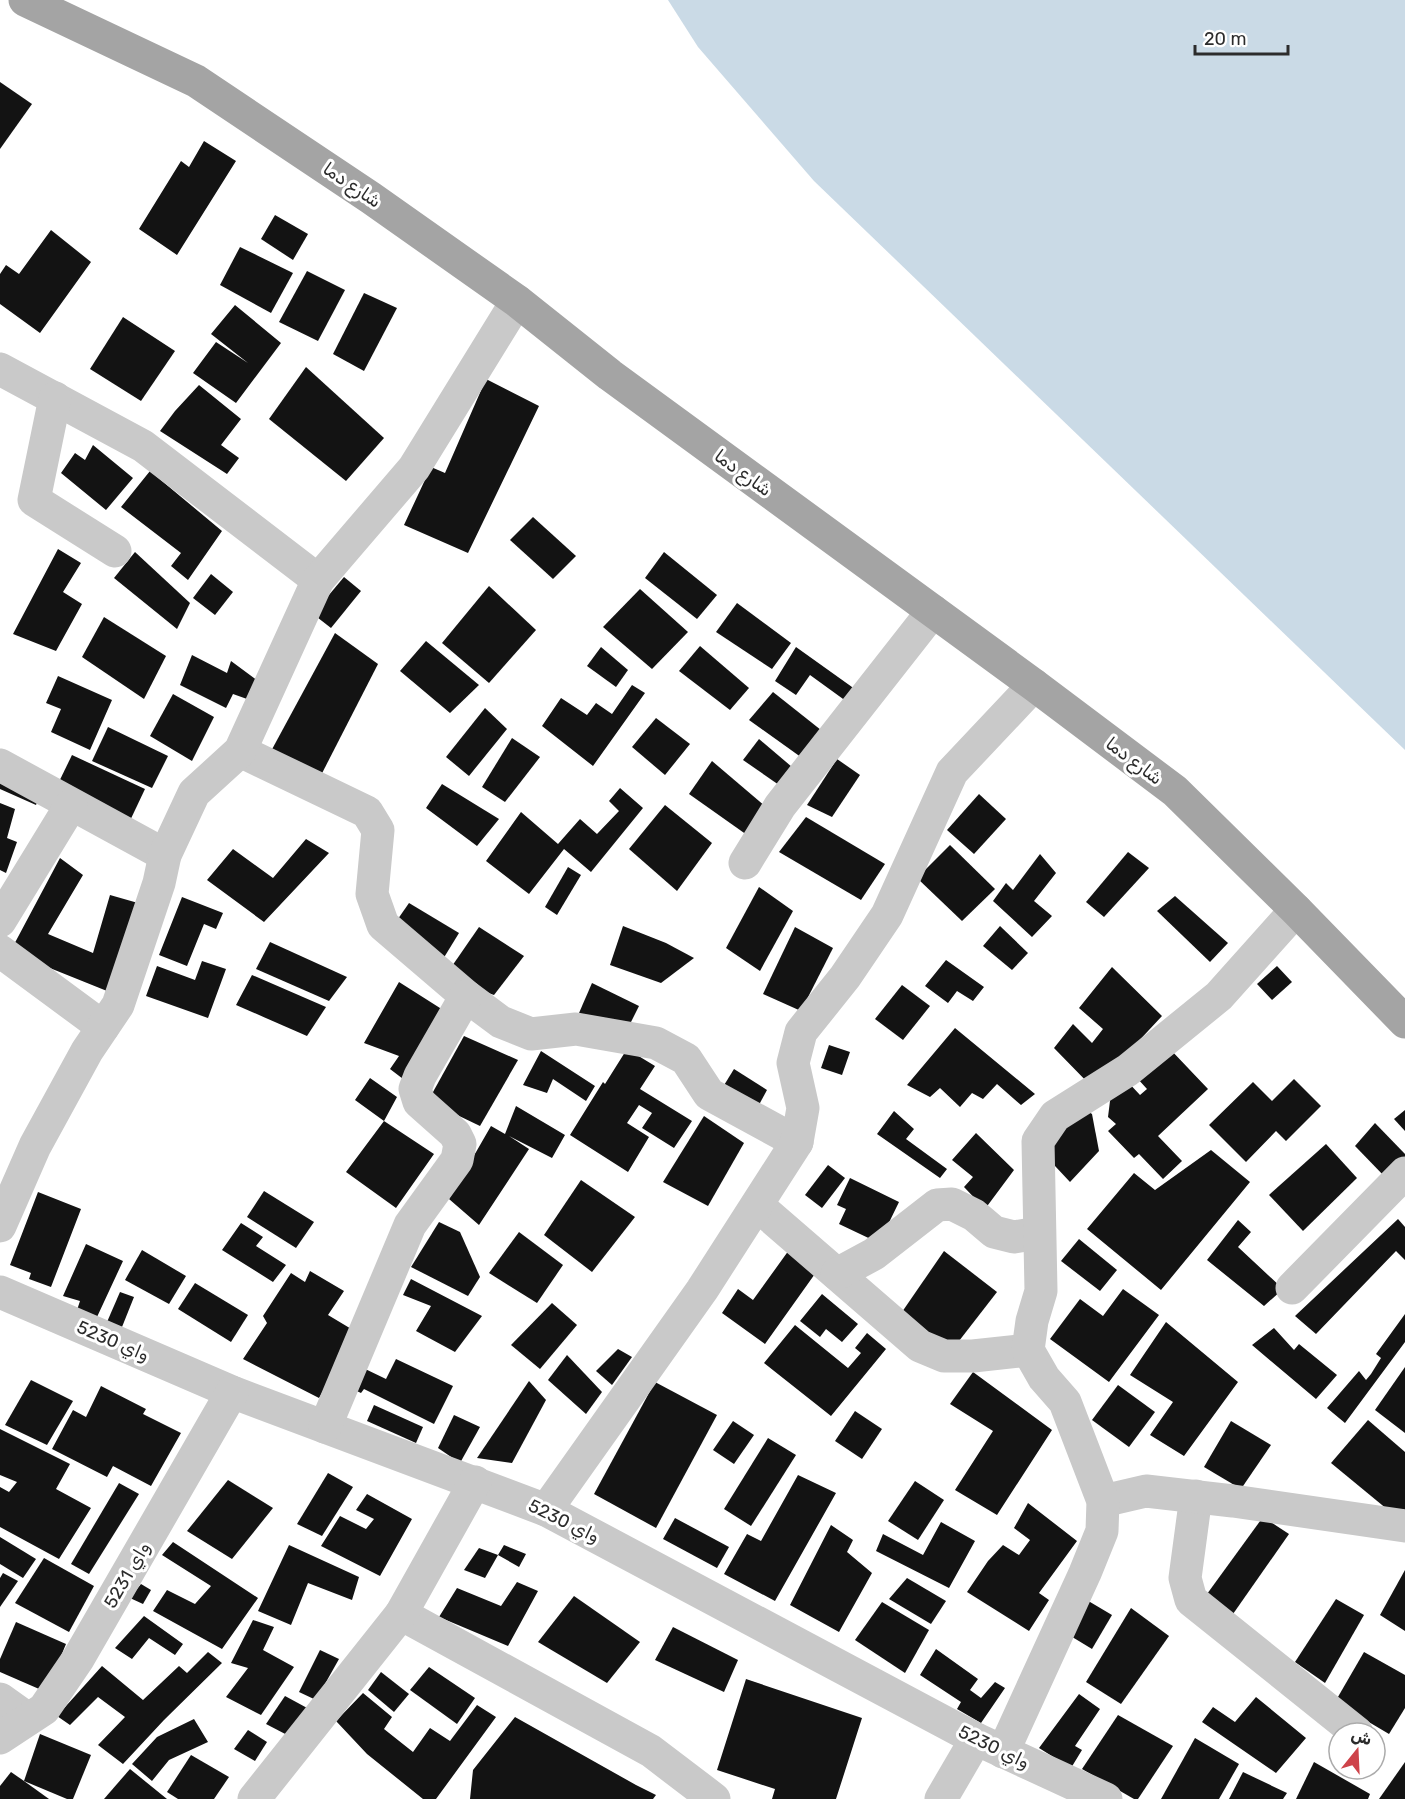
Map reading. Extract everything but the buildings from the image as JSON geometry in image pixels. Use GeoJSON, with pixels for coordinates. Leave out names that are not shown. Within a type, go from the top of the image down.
{"type":"FeatureCollection","features":[{"type":"Feature","properties":{"kind":"main road","name":"شارع دما"},"geometry":{"type":"LineString","coordinates":[[25,0],[196,81],[362,192],[517,301],[610,375],[1034,685],[1174,791],[1296,910],[1405,1022]]}},
{"type":"Feature","properties":{"kind":"street"},"geometry":{"type":"LineString","coordinates":[[0,1226],[35,1146],[87,1051],[118,1005],[159,883],[165,855],[194,793],[240,751],[318,580],[414,468],[517,301]]}},
{"type":"Feature","properties":{"kind":"street"},"geometry":{"type":"LineString","coordinates":[[0,369],[143,446],[318,580]]}},
{"type":"Feature","properties":{"kind":"street"},"geometry":{"type":"LineString","coordinates":[[55,398],[34,500],[115,551]]}},
{"type":"Feature","properties":{"kind":"street"},"geometry":{"type":"LineString","coordinates":[[745,863],[780,806],[933,612]]}},
{"type":"Feature","properties":{"kind":"street"},"geometry":{"type":"LineString","coordinates":[[546,1509],[702,1290],[797,1142],[803,1108],[793,1063],[801,1032],[845,977],[887,915],[952,772],[1034,685]]}},
{"type":"Feature","properties":{"kind":"street"},"geometry":{"type":"LineString","coordinates":[[240,751],[367,812],[378,830],[372,894],[383,925],[466,996],[501,1022],[531,1034],[576,1029],[656,1043],[686,1059],[709,1094],[797,1142]]}},
{"type":"Feature","properties":{"kind":"street"},"geometry":{"type":"LineString","coordinates":[[0,765],[165,855]]}},
{"type":"Feature","properties":{"kind":"street"},"geometry":{"type":"LineString","coordinates":[[0,921],[71,805]]}},
{"type":"Feature","properties":{"kind":"street"},"geometry":{"type":"LineString","coordinates":[[941,1799],[990,1745],[1102,1531],[1103,1501],[1065,1402],[1044,1378],[1028,1350],[1032,1321],[1041,1291],[1038,1233],[1038,1141],[1055,1116],[1122,1074],[1219,996],[1296,910]]}},
{"type":"Feature","properties":{"kind":"street"},"geometry":{"type":"LineString","coordinates":[[0,951],[103,1028]]}},
{"type":"Feature","properties":{"kind":"street"},"geometry":{"type":"LineString","coordinates":[[325,1427],[410,1225],[457,1160],[460,1144],[455,1134],[419,1102],[415,1089],[420,1076],[466,996]]}},
{"type":"Feature","properties":{"kind":"street"},"geometry":{"type":"LineString","coordinates":[[1292,1288],[1405,1173]]}},
{"type":"Feature","properties":{"kind":"street"},"geometry":{"type":"LineString","coordinates":[[837,1274],[874,1254],[937,1205],[952,1204],[974,1215],[994,1232],[1014,1237],[1038,1233]]}},
{"type":"Feature","properties":{"kind":"street"},"geometry":{"type":"LineString","coordinates":[[757,1205],[920,1346],[944,1356],[973,1356],[1028,1350]]}},
{"type":"Feature","properties":{"kind":"street","name":"واي 5230"},"geometry":{"type":"LineString","coordinates":[[0,1292],[232,1392],[546,1509],[990,1745],[1106,1799]]}},
{"type":"Feature","properties":{"kind":"street","name":"واي 5231"},"geometry":{"type":"LineString","coordinates":[[0,1738],[44,1709],[78,1659],[232,1392]]}},
{"type":"Feature","properties":{"kind":"street"},"geometry":{"type":"LineString","coordinates":[[254,1799],[401,1614],[475,1482]]}},
{"type":"Feature","properties":{"kind":"street"},"geometry":{"type":"LineString","coordinates":[[1103,1501],[1146,1491],[1405,1526]]}},
{"type":"Feature","properties":{"kind":"street"},"geometry":{"type":"LineString","coordinates":[[1196,1496],[1185,1578],[1191,1600],[1342,1721]]}},
{"type":"Feature","properties":{"kind":"street"},"geometry":{"type":"LineString","coordinates":[[401,1614],[651,1750],[714,1799]]}},
{"type":"Feature","properties":{"kind":"street"},"geometry":{"type":"LineString","coordinates":[[0,1699],[28,1719]]}},
{"type":"Feature","properties":{"kind":"water"},"geometry":{"type":"Polygon","coordinates":[[[668,0],[1405,0],[1405,750],[814,181],[698,47],[668,0]]]}}]}
